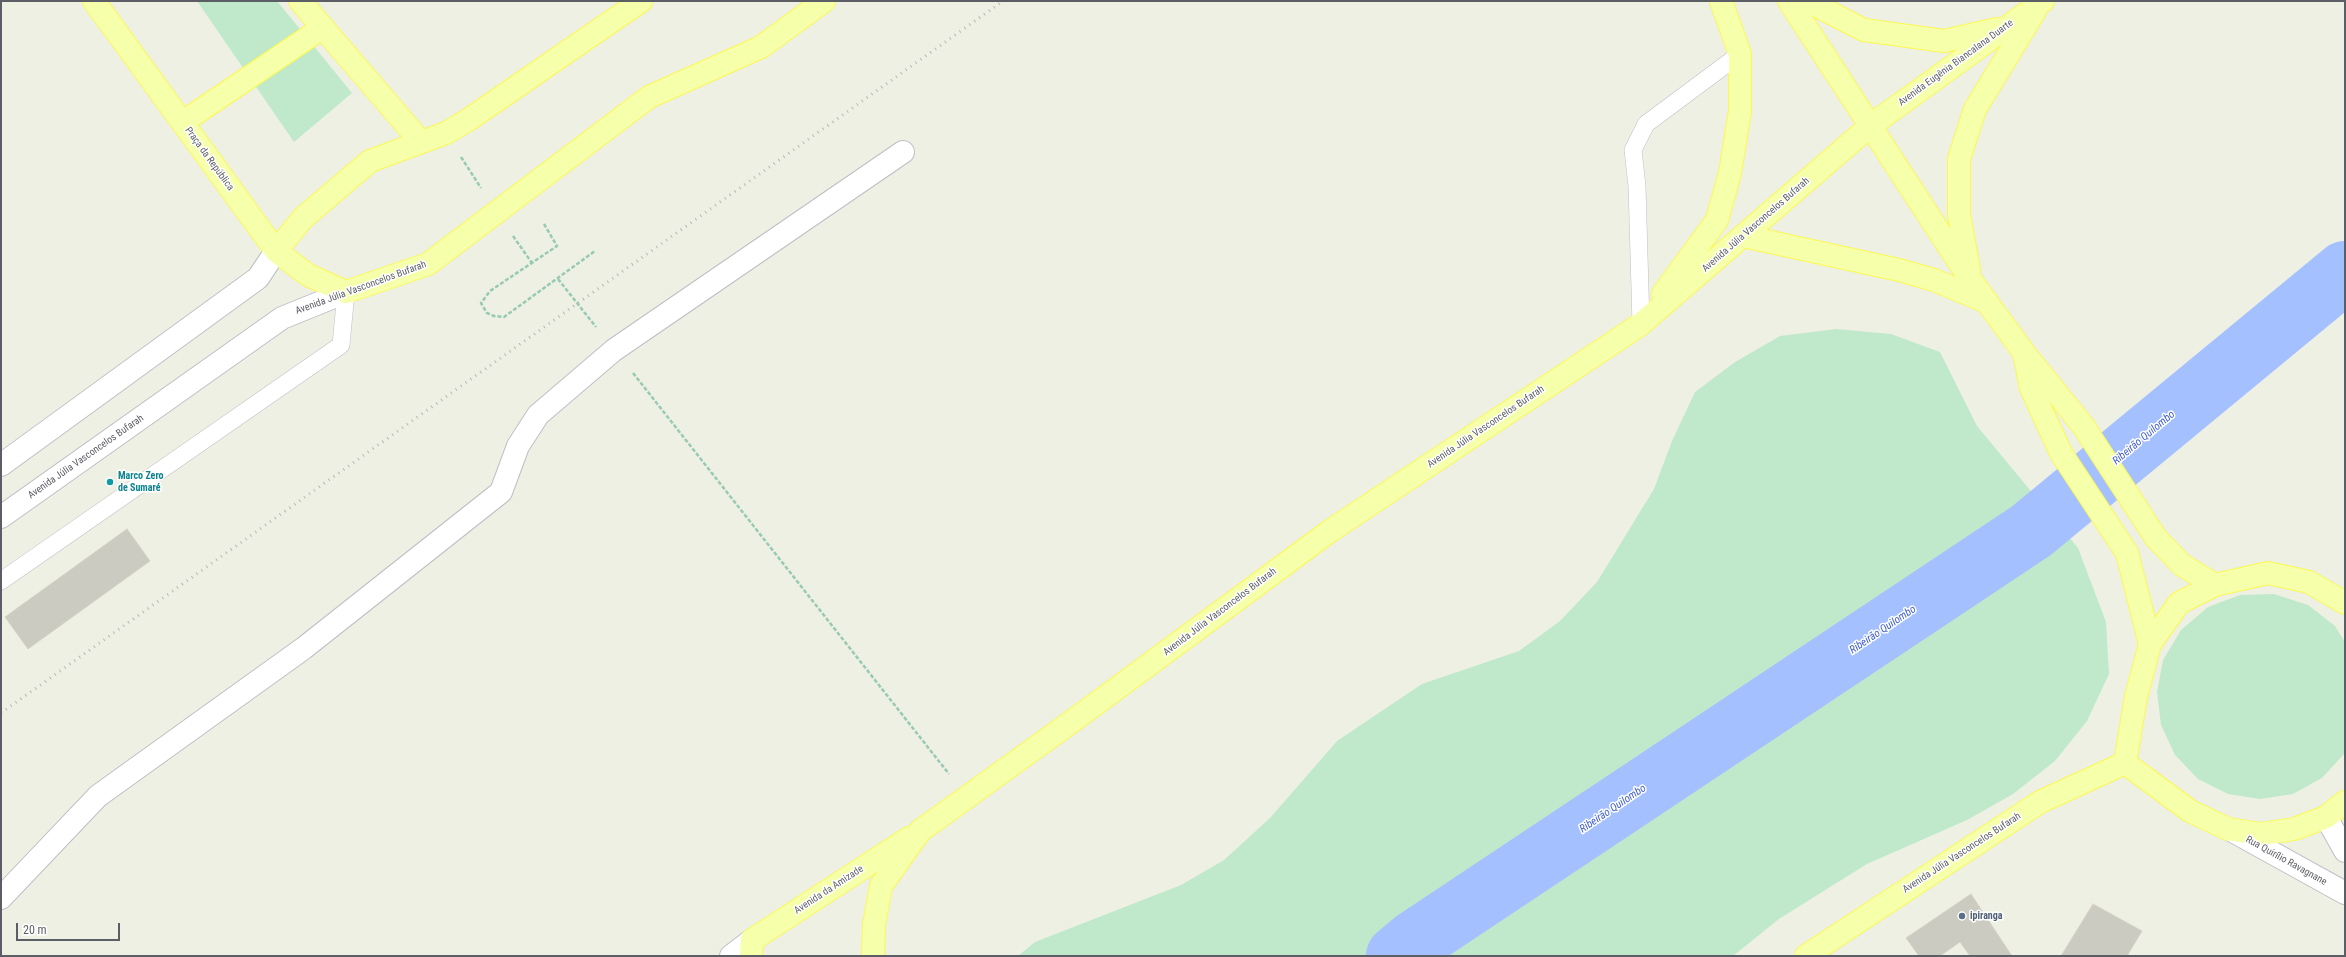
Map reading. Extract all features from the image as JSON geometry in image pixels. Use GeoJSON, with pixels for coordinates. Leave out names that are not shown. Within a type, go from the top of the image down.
{"type":"FeatureCollection","features":[{"type":"Feature","properties":{"kind":"main road","name":"Praça da República"},"geometry":{"type":"LineString","coordinates":[[94,1],[276,252],[308,276],[346,292]]}},
{"type":"Feature","properties":{"kind":"main road"},"geometry":{"type":"LineString","coordinates":[[300,1],[420,142]]}},
{"type":"Feature","properties":{"kind":"main road"},"geometry":{"type":"LineString","coordinates":[[276,252],[303,218],[370,161],[446,133],[468,120],[641,1]]}},
{"type":"Feature","properties":{"kind":"main road","name":"Avenida Júlia Vasconcelos Bufarah"},"geometry":{"type":"LineString","coordinates":[[346,292],[428,264],[649,97],[761,47],[824,1]]}},
{"type":"Feature","properties":{"kind":"main road","name":"Avenida Júlia Vasconcelos Bufarah"},"geometry":{"type":"LineString","coordinates":[[1641,324],[1717,220],[1730,173],[1740,111],[1740,54],[1721,1]]}},
{"type":"Feature","properties":{"kind":"main road"},"geometry":{"type":"LineString","coordinates":[[1789,1],[1970,279],[2025,354],[2084,427],[2156,538],[2182,566],[2215,585]]}},
{"type":"Feature","properties":{"kind":"main road"},"geometry":{"type":"LineString","coordinates":[[1807,1],[1864,30],[1944,41],[2006,27]]}},
{"type":"Feature","properties":{"kind":"main road"},"geometry":{"type":"LineString","coordinates":[[1970,279],[1959,215],[1959,159],[1975,109],[2042,2]]}},
{"type":"Feature","properties":{"kind":"main road","name":"Avenida Eugênia Biancalana Duarte"},"geometry":{"type":"LineString","coordinates":[[1870,126],[2042,2]]}},
{"type":"Feature","properties":{"kind":"main road"},"geometry":{"type":"LineString","coordinates":[[183,122],[322,28]]}},
{"type":"Feature","properties":{"kind":"main road","name":"Avenida Júlia Vasconcelos Bufarah"},"geometry":{"type":"LineString","coordinates":[[873,956],[874,925],[880,886],[920,831],[1330,531],[1641,324],[1870,126]]}},
{"type":"Feature","properties":{"kind":"main road"},"geometry":{"type":"LineString","coordinates":[[1743,236],[1899,270],[1934,280],[1987,302]]}},
{"type":"Feature","properties":{"kind":"main road"},"geometry":{"type":"LineString","coordinates":[[2025,354],[2031,388],[2061,453],[2127,553],[2150,644]]}},
{"type":"Feature","properties":{"kind":"main road"},"geometry":{"type":"LineString","coordinates":[[2345,603],[2309,582],[2268,574],[2215,585],[2180,603],[2150,644],[2136,697],[2125,763],[2190,811],[2228,829],[2261,834],[2294,829],[2326,817],[2345,802]]}},
{"type":"Feature","properties":{"kind":"main road","name":"Avenida Júlia Vasconcelos Bufarah"},"geometry":{"type":"LineString","coordinates":[[1806,956],[2040,802],[2125,763]]}},
{"type":"Feature","properties":{"kind":"main road","name":"Avenida da Amizade"},"geometry":{"type":"LineString","coordinates":[[752,948],[920,831]]}},
{"type":"Feature","properties":{"kind":"street"},"geometry":{"type":"LineString","coordinates":[[1,898],[98,796],[304,648],[501,492],[518,446],[538,415],[614,350],[903,152]]}},
{"type":"Feature","properties":{"kind":"street"},"geometry":{"type":"LineString","coordinates":[[1,465],[258,278],[276,252]]}},
{"type":"Feature","properties":{"kind":"street","name":"Avenida Júlia Vasconcelos Bufarah"},"geometry":{"type":"LineString","coordinates":[[1,517],[282,318],[346,292]]}},
{"type":"Feature","properties":{"kind":"street"},"geometry":{"type":"LineString","coordinates":[[2326,817],[2345,851]]}},
{"type":"Feature","properties":{"kind":"street","name":"Rua Quirílio Ravagnane"},"geometry":{"type":"LineString","coordinates":[[2228,829],[2345,893]]}},
{"type":"Feature","properties":{"kind":"street"},"geometry":{"type":"LineString","coordinates":[[732,956],[752,948]]}},
{"type":"Feature","properties":{"kind":"lane"},"geometry":{"type":"LineString","coordinates":[[1641,324],[1637,186],[1633,150],[1646,124],[1740,54]]}},
{"type":"Feature","properties":{"kind":"lane"},"geometry":{"type":"LineString","coordinates":[[1,581],[341,345],[346,292]]}},
{"type":"Feature","properties":{"kind":"path"},"geometry":{"type":"LineString","coordinates":[[446,133],[496,212]]}},
{"type":"Feature","properties":{"kind":"path"},"geometry":{"type":"LineString","coordinates":[[544,224],[557,246],[490,291],[482,303],[487,313],[494,316],[504,316],[595,252]]}},
{"type":"Feature","properties":{"kind":"path"},"geometry":{"type":"LineString","coordinates":[[558,279],[967,797]]}},
{"type":"Feature","properties":{"kind":"green space"},"geometry":{"type":"Polygon","coordinates":[[[197,1],[277,1],[352,93],[294,142],[197,1]]]}},
{"type":"Feature","properties":{"kind":"green space"},"geometry":{"type":"Polygon","coordinates":[[[1836,329],[1891,334],[1940,352],[1977,426],[2078,548],[2106,622],[2109,674],[2087,721],[2055,761],[2013,794],[1967,820],[1867,864],[1779,919],[1733,956],[1018,956],[1035,942],[1181,885],[1224,860],[1270,818],[1337,741],[1422,684],[1519,651],[1560,621],[1597,582],[1654,489],[1672,441],[1695,392],[1735,362],[1780,336],[1836,329]]]}},
{"type":"Feature","properties":{"kind":"green space"},"geometry":{"type":"Polygon","coordinates":[[[2274,594],[2308,605],[2335,626],[2345,642],[2345,753],[2322,778],[2293,794],[2260,799],[2228,794],[2198,779],[2175,755],[2161,725],[2157,692],[2163,660],[2181,630],[2208,607],[2240,595],[2274,594]]]}},
{"type":"Feature","properties":{"kind":"building"},"geometry":{"type":"Polygon","coordinates":[[[127,529],[150,561],[28,649],[5,617],[127,529]]]}},
{"type":"Feature","properties":{"kind":"building","name":"ipiranga"},"geometry":{"type":"Polygon","coordinates":[[[1971,894],[2012,956],[1970,956],[1960,942],[1940,956],[1919,956],[1906,938],[1971,894]]]}},
{"type":"Feature","properties":{"kind":"building"},"geometry":{"type":"Polygon","coordinates":[[[2093,904],[2142,931],[2127,956],[2061,956],[2093,904]]]}},
{"type":"Feature","properties":{"kind":"waterway","name":"Ribeirão Quilombo"},"geometry":{"type":"LineString","coordinates":[[1397,956],[1415,941],[2031,531],[2345,272]]}},
{"type":"Feature","properties":{"kind":"railway"},"geometry":{"type":"LineString","coordinates":[[1,713],[1003,1]]}},
{"type":"Feature","properties":{"kind":"place","name":"Marco Zero de Sumaré"},"geometry":{"type":"Point","coordinates":[110,482]}},
{"type":"Feature","properties":{"kind":"place","name":"ipiranga"},"geometry":{"type":"Point","coordinates":[1962,916]}}]}
